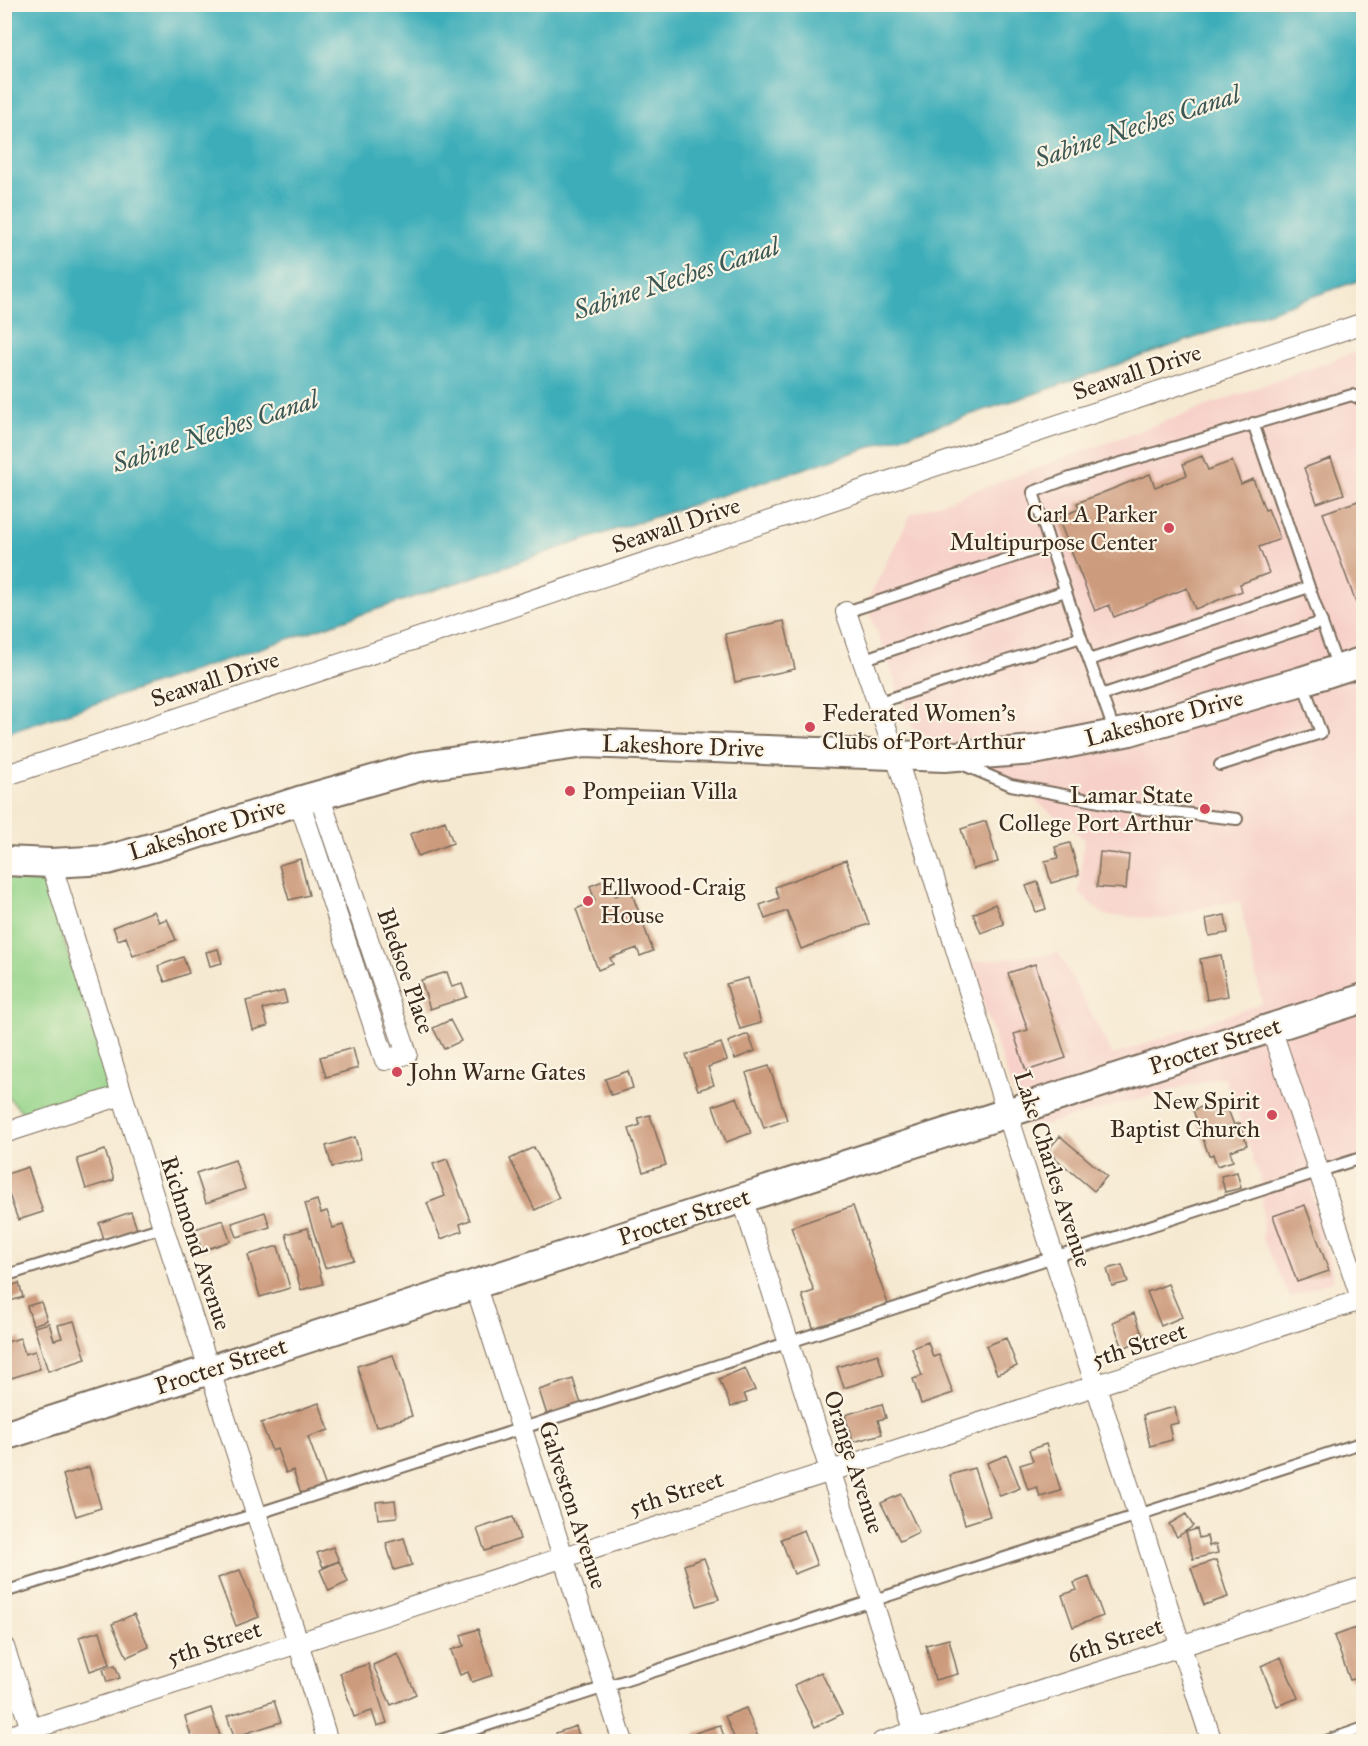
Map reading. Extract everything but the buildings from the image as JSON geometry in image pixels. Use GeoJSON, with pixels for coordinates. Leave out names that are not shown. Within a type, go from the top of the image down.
{"type":"FeatureCollection","features":[{"type":"Feature","properties":{"kind":"main road","name":"Lakeshore Drive"},"geometry":{"type":"LineString","coordinates":[[4,861],[51,863],[107,860],[422,766],[585,742],[895,753],[944,757],[1034,750],[1115,734],[1351,665]]}},
{"type":"Feature","properties":{"kind":"main road","name":"Procter Street"},"geometry":{"type":"LineString","coordinates":[[4,1436],[1364,998]]}},
{"type":"Feature","properties":{"kind":"street","name":"Seawall Drive"},"geometry":{"type":"LineString","coordinates":[[4,776],[1364,323]]}},
{"type":"Feature","properties":{"kind":"street","name":"Lake Charles Avenue"},"geometry":{"type":"LineString","coordinates":[[846,612],[895,753],[1007,1113],[1212,1742]]}},
{"type":"Feature","properties":{"kind":"street","name":"Bledsoe Place"},"geometry":{"type":"LineString","coordinates":[[309,798],[406,1054],[385,1060],[309,798]]}},
{"type":"Feature","properties":{"kind":"street","name":"Richmond Avenue"},"geometry":{"type":"LineString","coordinates":[[51,863],[163,1227],[298,1642],[327,1742]]}},
{"type":"Feature","properties":{"kind":"street"},"geometry":{"type":"LineString","coordinates":[[1270,1028],[1363,1302]]}},
{"type":"Feature","properties":{"kind":"street"},"geometry":{"type":"LineString","coordinates":[[4,1133],[122,1095]]}},
{"type":"Feature","properties":{"kind":"street","name":"Orange Avenue"},"geometry":{"type":"LineString","coordinates":[[742,1198],[916,1736]]}},
{"type":"Feature","properties":{"kind":"street","name":"Galveston Avenue"},"geometry":{"type":"LineString","coordinates":[[475,1284],[623,1742]]}},
{"type":"Feature","properties":{"kind":"street","name":"5th Street"},"geometry":{"type":"LineString","coordinates":[[4,1738],[33,1735],[298,1642],[1097,1385],[1363,1302]]}},
{"type":"Feature","properties":{"kind":"street","name":"6th Street"},"geometry":{"type":"LineString","coordinates":[[882,1742],[916,1736],[1364,1587]]}},
{"type":"Feature","properties":{"kind":"street"},"geometry":{"type":"LineString","coordinates":[[4,1647],[33,1735]]}},
{"type":"Feature","properties":{"kind":"lane"},"geometry":{"type":"LineString","coordinates":[[1115,734],[1033,492],[1070,478],[1352,395],[1364,401]]}},
{"type":"Feature","properties":{"kind":"lane"},"geometry":{"type":"LineString","coordinates":[[1253,423],[1322,622],[1351,665]]}},
{"type":"Feature","properties":{"kind":"lane"},"geometry":{"type":"LineString","coordinates":[[846,612],[1050,545]]}},
{"type":"Feature","properties":{"kind":"lane"},"geometry":{"type":"LineString","coordinates":[[1089,660],[1309,587]]}},
{"type":"Feature","properties":{"kind":"lane"},"geometry":{"type":"LineString","coordinates":[[862,660],[1065,591]]}},
{"type":"Feature","properties":{"kind":"lane"},"geometry":{"type":"LineString","coordinates":[[1101,694],[1322,622]]}},
{"type":"Feature","properties":{"kind":"lane"},"geometry":{"type":"LineString","coordinates":[[877,703],[1081,637]]}},
{"type":"Feature","properties":{"kind":"lane"},"geometry":{"type":"LineString","coordinates":[[1220,765],[1321,733],[1302,681]]}},
{"type":"Feature","properties":{"kind":"lane"},"geometry":{"type":"LineString","coordinates":[[944,757],[1011,785],[1126,807],[1237,819]]}},
{"type":"Feature","properties":{"kind":"lane"},"geometry":{"type":"LineString","coordinates":[[4,1592],[256,1514],[1364,1157]]}},
{"type":"Feature","properties":{"kind":"lane"},"geometry":{"type":"LineString","coordinates":[[4,1276],[163,1227]]}},
{"type":"Feature","properties":{"kind":"lane"},"geometry":{"type":"LineString","coordinates":[[435,1742],[1364,1442]]}},
{"type":"Feature","properties":{"kind":"lane"},"geometry":{"type":"LineString","coordinates":[[1323,1742],[1364,1728]]}},
{"type":"Feature","properties":{"kind":"shaded area","name":"Lamar State College Port Arthur"},"geometry":{"type":"Polygon","coordinates":[[[1363,349],[1363,1162],[1311,1189],[1334,1280],[1290,1297],[1263,1239],[1262,1184],[1224,1076],[1028,1129],[1012,1090],[969,962],[1059,953],[1113,1055],[1262,1003],[1240,902],[1220,903],[1166,919],[1104,915],[1079,893],[1084,839],[1009,780],[913,729],[866,603],[911,514],[1363,349]]]}},
{"type":"Feature","properties":{"kind":"green space"},"geometry":{"type":"Polygon","coordinates":[[[4,870],[36,874],[43,878],[110,1079],[106,1093],[31,1121],[5,1094],[4,870]]]}},
{"type":"Feature","properties":{"kind":"water","name":"Sabine Neches Canal"},"geometry":{"type":"Polygon","coordinates":[[[18,4],[1363,5],[1363,279],[1034,394],[593,537],[5,734],[4,28],[18,4]]]}},
{"type":"Feature","properties":{"kind":"place","name":"Carl A Parker Multipurpose Center"},"geometry":{"type":"Point","coordinates":[1169,528]}},
{"type":"Feature","properties":{"kind":"place","name":"Federated Women's Clubs of Port Arthur"},"geometry":{"type":"Point","coordinates":[810,727]}},
{"type":"Feature","properties":{"kind":"place","name":"Pompeiian Villa"},"geometry":{"type":"Point","coordinates":[570,791]}},
{"type":"Feature","properties":{"kind":"place","name":"Lamar State College Port Arthur"},"geometry":{"type":"Point","coordinates":[1205,809]}},
{"type":"Feature","properties":{"kind":"place","name":"Ellwood-Craig House"},"geometry":{"type":"Point","coordinates":[588,901]}},
{"type":"Feature","properties":{"kind":"place","name":"John Warne Gates"},"geometry":{"type":"Point","coordinates":[397,1072]}},
{"type":"Feature","properties":{"kind":"place","name":"New Spirit Baptist Church"},"geometry":{"type":"Point","coordinates":[1272,1115]}}]}
